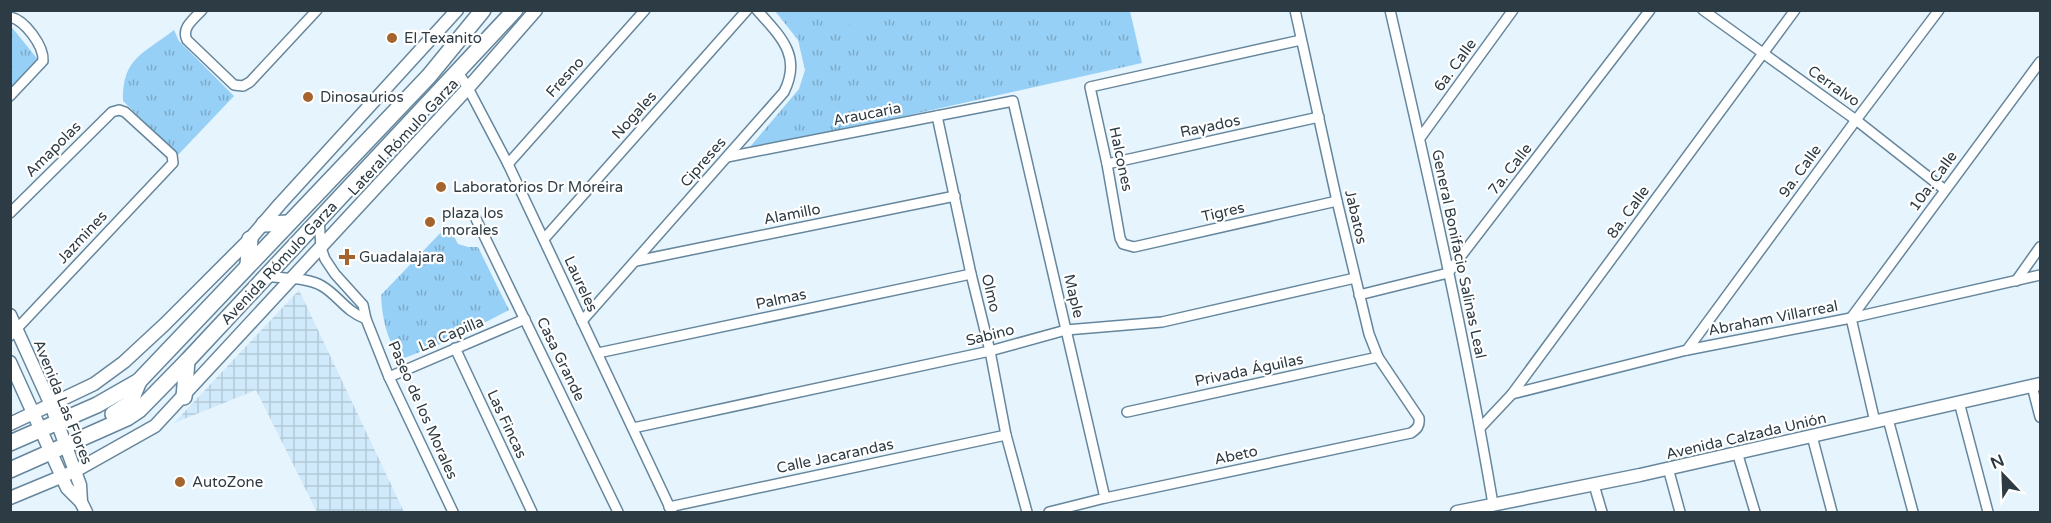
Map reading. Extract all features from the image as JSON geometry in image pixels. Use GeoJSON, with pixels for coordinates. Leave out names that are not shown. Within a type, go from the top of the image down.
{"type":"FeatureCollection","features":[{"type":"Feature","properties":{"kind":"main road","name":"Avenida Rómulo Garza"},"geometry":{"type":"LineString","coordinates":[[10,442],[97,405],[139,381],[429,76],[483,10]]}},
{"type":"Feature","properties":{"kind":"main road","name":"Avenida Rómulo Garza"},"geometry":{"type":"LineString","coordinates":[[10,470],[50,453],[64,443],[127,418],[139,410],[188,361],[515,10]]}},
{"type":"Feature","properties":{"kind":"main road"},"geometry":{"type":"LineString","coordinates":[[264,224],[289,223]]}},
{"type":"Feature","properties":{"kind":"main road"},"geometry":{"type":"LineString","coordinates":[[248,264],[250,238]]}},
{"type":"Feature","properties":{"kind":"main road"},"geometry":{"type":"LineString","coordinates":[[184,397],[188,361]]}},
{"type":"Feature","properties":{"kind":"main road"},"geometry":{"type":"LineString","coordinates":[[64,443],[126,407],[133,399],[139,381]]}},
{"type":"Feature","properties":{"kind":"street"},"geometry":{"type":"LineString","coordinates":[[202,10],[185,28],[184,34],[187,40],[234,85],[243,86],[250,82],[317,10]]}},
{"type":"Feature","properties":{"kind":"street"},"geometry":{"type":"LineString","coordinates":[[10,424],[94,384],[124,362],[264,224],[457,10]]}},
{"type":"Feature","properties":{"kind":"street","name":"Lateral Rómulo Garza"},"geometry":{"type":"LineString","coordinates":[[10,498],[75,471],[155,426],[468,88],[536,10]]}},
{"type":"Feature","properties":{"kind":"street","name":"Fresno"},"geometry":{"type":"LineString","coordinates":[[508,164],[645,10]]}},
{"type":"Feature","properties":{"kind":"street","name":"Nogales"},"geometry":{"type":"LineString","coordinates":[[544,239],[747,10]]}},
{"type":"Feature","properties":{"kind":"street","name":"Cipreses"},"geometry":{"type":"LineString","coordinates":[[582,321],[784,92],[790,81],[792,70],[786,48],[777,32],[757,10]]}},
{"type":"Feature","properties":{"kind":"street","name":"Jabatos"},"geometry":{"type":"LineString","coordinates":[[1295,10],[1369,334],[1378,357],[1419,418]]}},
{"type":"Feature","properties":{"kind":"street","name":"General Bonifacio Salinas Leal"},"geometry":{"type":"LineString","coordinates":[[1390,10],[1420,138],[1480,428],[1493,504]]}},
{"type":"Feature","properties":{"kind":"street","name":"6a. Calle"},"geometry":{"type":"LineString","coordinates":[[1420,138],[1513,10]]}},
{"type":"Feature","properties":{"kind":"street","name":"7a. Calle"},"geometry":{"type":"LineString","coordinates":[[1448,273],[1650,10]]}},
{"type":"Feature","properties":{"kind":"street","name":"Cerralvo"},"geometry":{"type":"LineString","coordinates":[[1703,10],[1762,55],[1856,120],[1945,190]]}},
{"type":"Feature","properties":{"kind":"street","name":"8a. Calle"},"geometry":{"type":"LineString","coordinates":[[1480,428],[1512,394],[1795,10]]}},
{"type":"Feature","properties":{"kind":"street","name":"9a. Calle"},"geometry":{"type":"LineString","coordinates":[[1687,350],[1939,10]]}},
{"type":"Feature","properties":{"kind":"street"},"geometry":{"type":"LineString","coordinates":[[10,96],[43,61],[41,45],[19,19],[12,15]]}},
{"type":"Feature","properties":{"kind":"street","name":"Halcones"},"geometry":{"type":"LineString","coordinates":[[1120,238],[1090,87],[1301,40]]}},
{"type":"Feature","properties":{"kind":"street","name":"10a. Calle"},"geometry":{"type":"LineString","coordinates":[[1851,318],[2040,62]]}},
{"type":"Feature","properties":{"kind":"street","name":"Laureles"},"geometry":{"type":"LineString","coordinates":[[458,72],[508,164],[671,510]]}},
{"type":"Feature","properties":{"kind":"street","name":"Araucaria"},"geometry":{"type":"LineString","coordinates":[[727,157],[1013,101]]}},
{"type":"Feature","properties":{"kind":"street","name":"Maple"},"geometry":{"type":"LineString","coordinates":[[1013,101],[1105,498]]}},
{"type":"Feature","properties":{"kind":"street","name":"Jazmines"},"geometry":{"type":"LineString","coordinates":[[13,332],[173,163],[172,155],[125,112],[119,110]]}},
{"type":"Feature","properties":{"kind":"street","name":"Amapolas"},"geometry":{"type":"LineString","coordinates":[[10,213],[112,112],[119,110]]}},
{"type":"Feature","properties":{"kind":"street","name":"Olmo"},"geometry":{"type":"LineString","coordinates":[[937,116],[990,351],[1006,435],[1027,513]]}},
{"type":"Feature","properties":{"kind":"street","name":"Rayados"},"geometry":{"type":"LineString","coordinates":[[1107,164],[1318,117]]}},
{"type":"Feature","properties":{"kind":"street","name":"Alamillo"},"geometry":{"type":"LineString","coordinates":[[636,261],[955,196]]}},
{"type":"Feature","properties":{"kind":"street","name":"Tigres"},"geometry":{"type":"LineString","coordinates":[[1120,238],[1123,243],[1134,247],[1337,201]]}},
{"type":"Feature","properties":{"kind":"street","name":"Paseo de los Morales"},"geometry":{"type":"LineString","coordinates":[[319,219],[321,248],[328,265],[363,305],[366,319],[389,376],[453,513]]}},
{"type":"Feature","properties":{"kind":"street","name":"Casa Grande"},"geometry":{"type":"LineString","coordinates":[[476,219],[618,513]]}},
{"type":"Feature","properties":{"kind":"street"},"geometry":{"type":"LineString","coordinates":[[2016,281],[2040,247]]}},
{"type":"Feature","properties":{"kind":"street"},"geometry":{"type":"LineString","coordinates":[[1359,295],[1448,273]]}},
{"type":"Feature","properties":{"kind":"street","name":"Palmas"},"geometry":{"type":"LineString","coordinates":[[598,353],[971,274]]}},
{"type":"Feature","properties":{"kind":"street","name":"Abraham Villarreal"},"geometry":{"type":"LineString","coordinates":[[1512,394],[1687,350],[1851,318],[2040,275]]}},
{"type":"Feature","properties":{"kind":"street"},"geometry":{"type":"LineString","coordinates":[[267,276],[312,282],[322,286],[349,311],[366,319]]}},
{"type":"Feature","properties":{"kind":"street","name":"Sabino"},"geometry":{"type":"LineString","coordinates":[[633,428],[990,351],[1066,330],[1162,322],[1355,278]]}},
{"type":"Feature","properties":{"kind":"street","name":"Avenida Las Flores"},"geometry":{"type":"LineString","coordinates":[[10,315],[13,332],[51,405],[75,471],[83,507]]}},
{"type":"Feature","properties":{"kind":"street"},"geometry":{"type":"LineString","coordinates":[[1851,318],[1875,422]]}},
{"type":"Feature","properties":{"kind":"street","name":"La Capilla"},"geometry":{"type":"LineString","coordinates":[[389,376],[525,319]]}},
{"type":"Feature","properties":{"kind":"street","name":"Las Fincas"},"geometry":{"type":"LineString","coordinates":[[455,348],[532,513]]}},
{"type":"Feature","properties":{"kind":"street","name":"Privada Águilas"},"geometry":{"type":"LineString","coordinates":[[1127,412],[1378,357]]}},
{"type":"Feature","properties":{"kind":"street","name":"Avenida Las Flores"},"geometry":{"type":"LineString","coordinates":[[10,362],[68,490],[83,507]]}},
{"type":"Feature","properties":{"kind":"street"},"geometry":{"type":"LineString","coordinates":[[2036,385],[2040,417]]}},
{"type":"Feature","properties":{"kind":"street","name":"Avenida Calzada Unión"},"geometry":{"type":"LineString","coordinates":[[1457,513],[1594,485],[2036,385]]}},
{"type":"Feature","properties":{"kind":"street"},"geometry":{"type":"LineString","coordinates":[[1959,402],[1988,513]]}},
{"type":"Feature","properties":{"kind":"street","name":"Abeto"},"geometry":{"type":"LineString","coordinates":[[1049,513],[1105,498],[1411,433],[1420,424],[1419,418]]}},
{"type":"Feature","properties":{"kind":"street"},"geometry":{"type":"LineString","coordinates":[[1888,419],[1913,513]]}},
{"type":"Feature","properties":{"kind":"street","name":"Calle Jacarandas"},"geometry":{"type":"LineString","coordinates":[[671,510],[1006,435]]}},
{"type":"Feature","properties":{"kind":"street"},"geometry":{"type":"LineString","coordinates":[[1812,436],[1832,513]]}},
{"type":"Feature","properties":{"kind":"street"},"geometry":{"type":"LineString","coordinates":[[1737,452],[1755,513]]}},
{"type":"Feature","properties":{"kind":"street"},"geometry":{"type":"LineString","coordinates":[[1668,468],[1680,513]]}},
{"type":"Feature","properties":{"kind":"street"},"geometry":{"type":"LineString","coordinates":[[1594,485],[1602,513]]}},
{"type":"Feature","properties":{"kind":"street"},"geometry":{"type":"LineString","coordinates":[[1520,499],[1523,513]]}},
{"type":"Feature","properties":{"kind":"shaded area"},"geometry":{"type":"Polygon","coordinates":[[[299,290],[404,512],[317,512],[256,390],[174,423],[299,290]]]}},
{"type":"Feature","properties":{"kind":"green space"},"geometry":{"type":"Polygon","coordinates":[[[775,11],[1130,11],[1142,63],[757,149],[749,148],[799,89],[805,70],[798,40],[775,11]]]}},
{"type":"Feature","properties":{"kind":"green space"},"geometry":{"type":"Polygon","coordinates":[[[834,11],[872,11],[875,13],[858,32],[834,11]]]}},
{"type":"Feature","properties":{"kind":"green space"},"geometry":{"type":"Polygon","coordinates":[[[10,25],[40,62],[11,89],[10,89],[10,25]]]}},
{"type":"Feature","properties":{"kind":"green space"},"geometry":{"type":"Polygon","coordinates":[[[174,30],[179,41],[234,96],[178,155],[123,101],[126,75],[136,58],[174,30]]]}},
{"type":"Feature","properties":{"kind":"green space"},"geometry":{"type":"Polygon","coordinates":[[[448,225],[458,244],[478,247],[509,310],[453,339],[402,359],[386,329],[381,295],[448,225]]]}},
{"type":"Feature","properties":{"kind":"place","name":"El Texanito"},"geometry":{"type":"Point","coordinates":[392,38]}},
{"type":"Feature","properties":{"kind":"place","name":"Dinosaurios"},"geometry":{"type":"Point","coordinates":[308,97]}},
{"type":"Feature","properties":{"kind":"place","name":"Laboratorios Dr Moreira"},"geometry":{"type":"Point","coordinates":[441,187]}},
{"type":"Feature","properties":{"kind":"place","name":"plaza los morales"},"geometry":{"type":"Point","coordinates":[430,222]}},
{"type":"Feature","properties":{"kind":"place","name":"Guadalajara"},"geometry":{"type":"Point","coordinates":[347,257]}},
{"type":"Feature","properties":{"kind":"place","name":"AutoZone"},"geometry":{"type":"Point","coordinates":[180,482]}}]}
